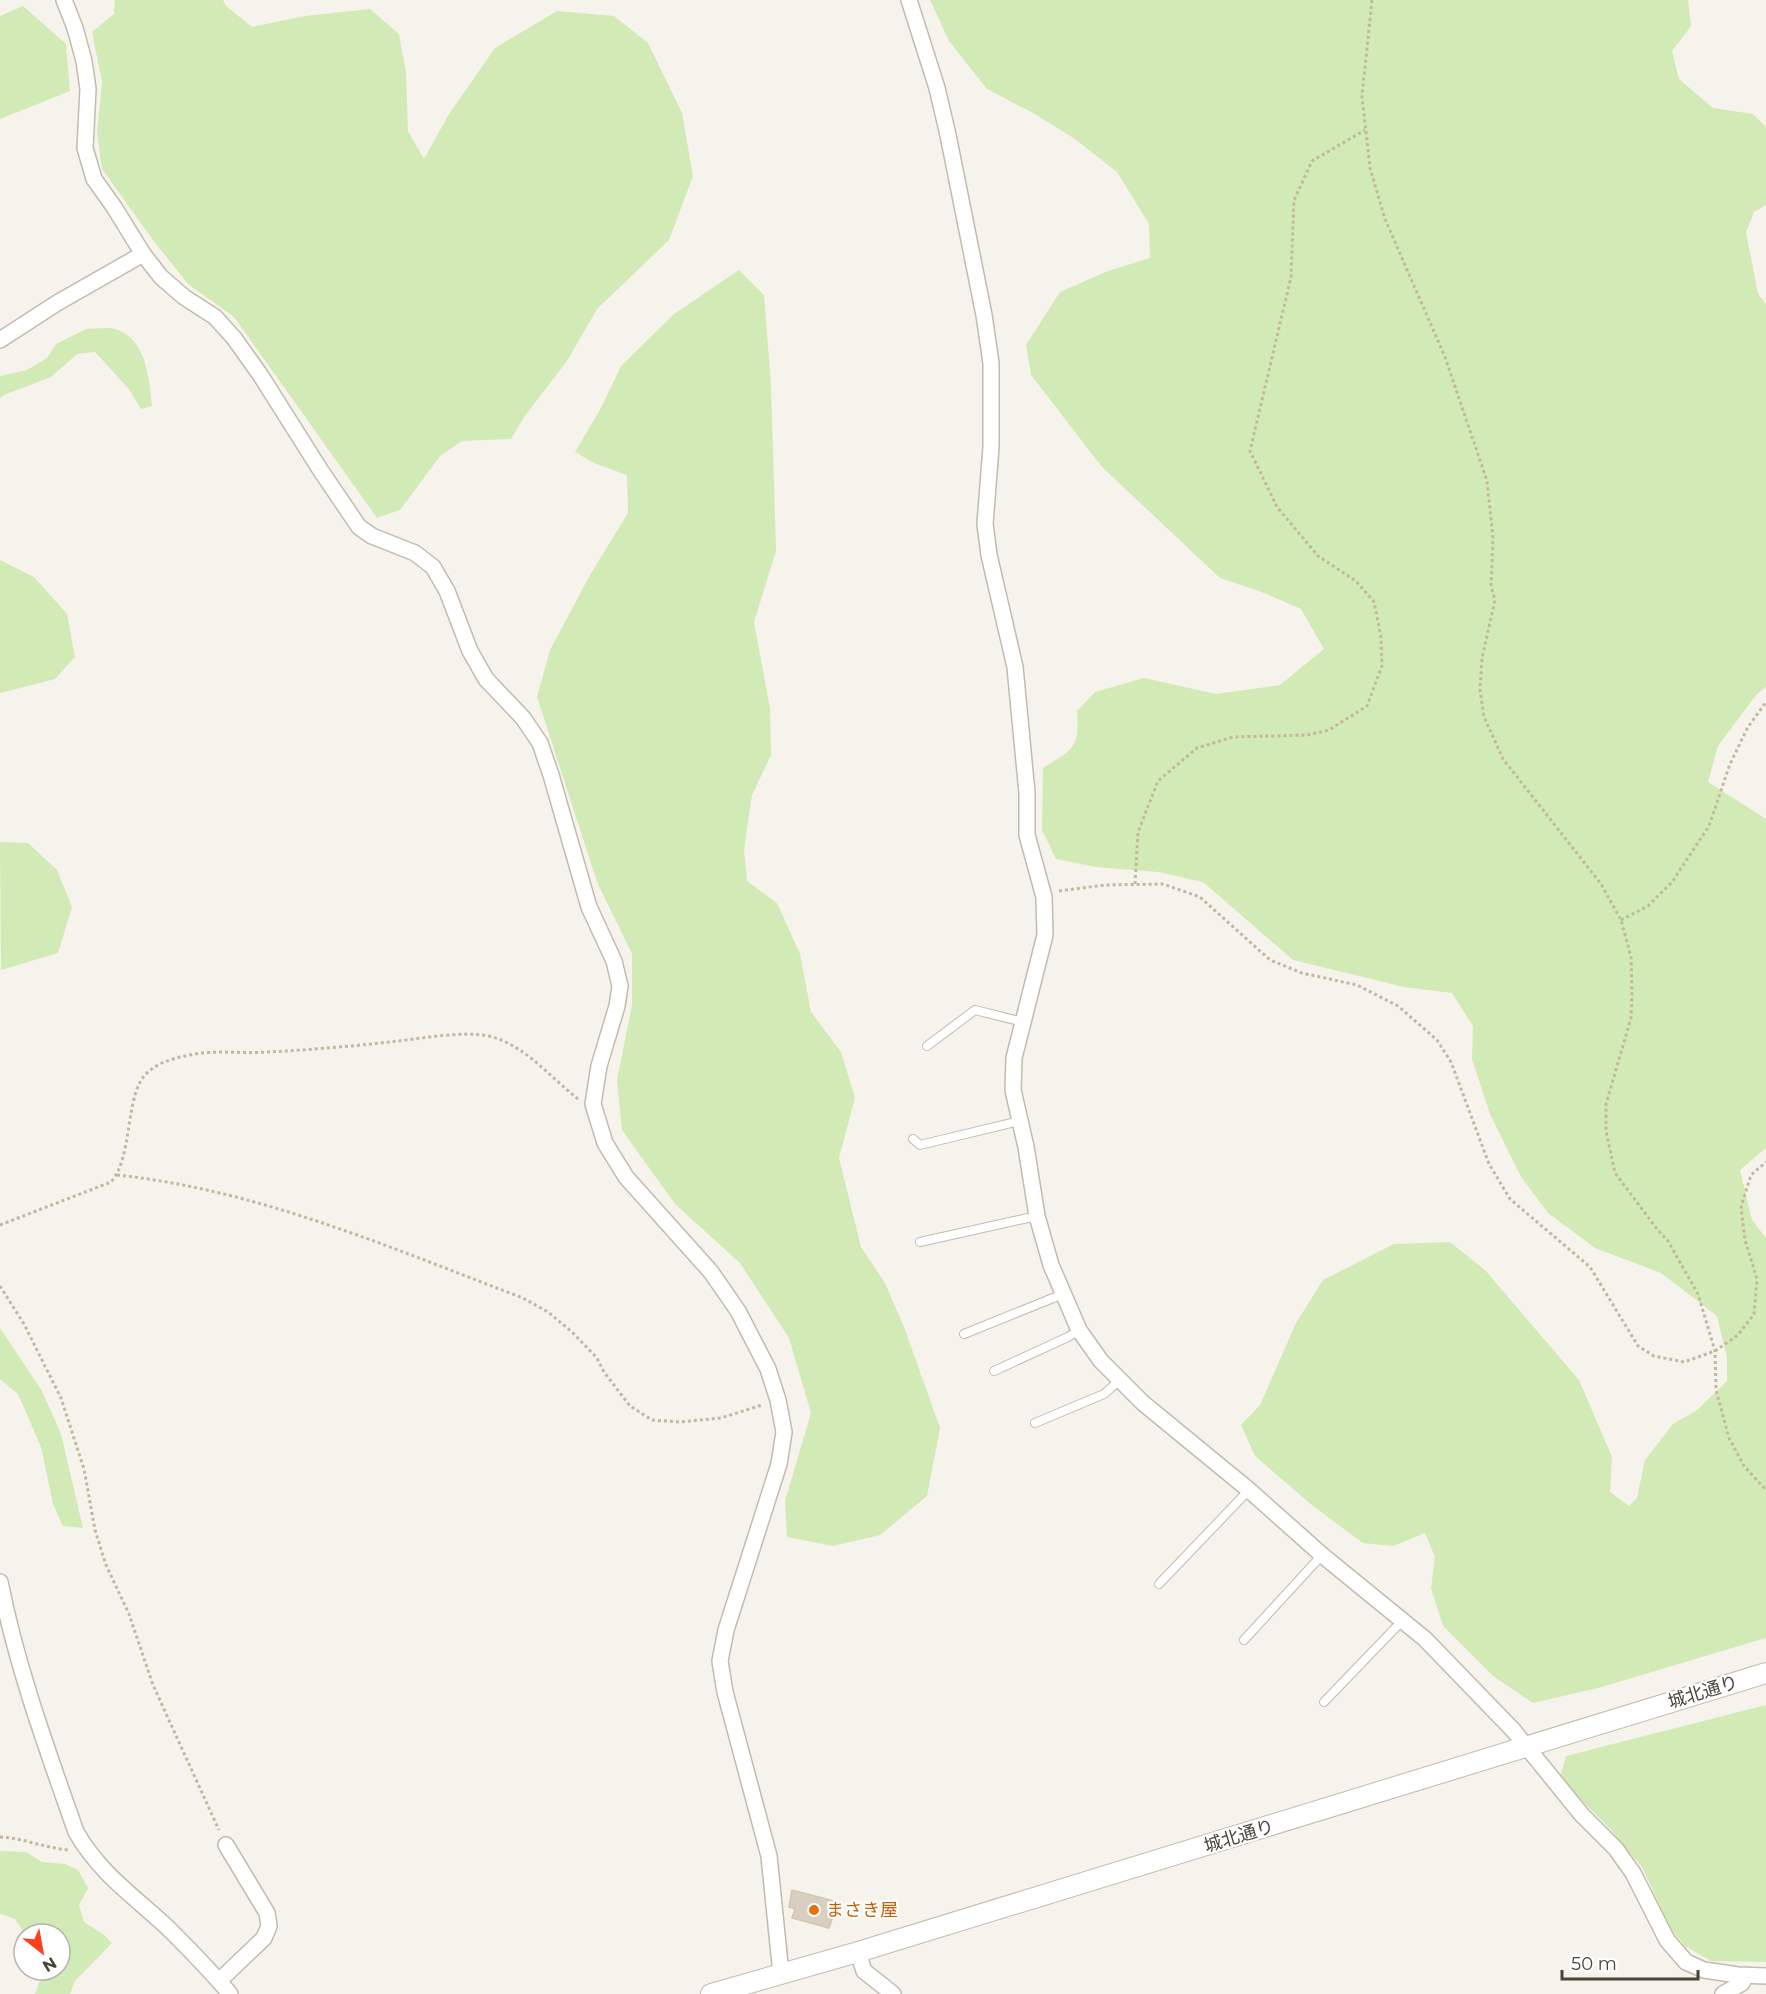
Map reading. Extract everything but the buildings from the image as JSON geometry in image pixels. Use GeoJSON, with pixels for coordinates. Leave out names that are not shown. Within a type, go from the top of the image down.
{"type":"FeatureCollection","features":[{"type":"Feature","properties":{"kind":"street"},"geometry":{"type":"LineString","coordinates":[[64,0],[84,61],[88,89],[85,148],[94,179],[143,254],[161,277],[184,297],[215,317],[234,338],[359,527],[372,536],[415,553],[433,567],[447,591],[470,651],[486,679],[523,718],[540,743],[552,775],[589,907],[614,961],[621,986],[599,1066],[593,1104],[605,1143],[626,1177],[711,1272],[738,1311],[768,1369],[778,1400],[784,1432],[779,1464],[726,1630],[720,1661],[725,1692],[769,1856],[781,1974]]}},
{"type":"Feature","properties":{"kind":"street"},"geometry":{"type":"LineString","coordinates":[[909,0],[939,98],[984,315],[991,363],[992,403],[985,524],[992,567],[1015,668],[1027,793],[1027,835],[1044,897],[1045,935],[1014,1058],[1013,1090],[1037,1216],[1051,1265],[1079,1330],[1101,1361],[1143,1403],[1425,1639],[1527,1746],[1582,1815],[1616,1849],[1633,1873],[1667,1940],[1686,1962],[1704,1970],[1745,1976],[1766,1976]]}},
{"type":"Feature","properties":{"kind":"street"},"geometry":{"type":"LineString","coordinates":[[0,340],[57,303],[143,254]]}},
{"type":"Feature","properties":{"kind":"street"},"geometry":{"type":"LineString","coordinates":[[0,1582],[8,1622],[36,1720],[76,1832],[88,1852],[109,1877],[169,1929],[230,1994]]}},
{"type":"Feature","properties":{"kind":"street","name":"城北通り"},"geometry":{"type":"LineString","coordinates":[[711,1994],[751,1989],[781,1974],[1766,1673]]}},
{"type":"Feature","properties":{"kind":"street"},"geometry":{"type":"LineString","coordinates":[[219,1982],[264,1938],[269,1926],[267,1913],[226,1845]]}},
{"type":"Feature","properties":{"kind":"street"},"geometry":{"type":"LineString","coordinates":[[858,1952],[864,1971],[893,1994]]}},
{"type":"Feature","properties":{"kind":"street"},"geometry":{"type":"LineString","coordinates":[[1723,1994],[1742,1983],[1745,1976]]}},
{"type":"Feature","properties":{"kind":"lane"},"geometry":{"type":"LineString","coordinates":[[927,1046],[975,1010],[1023,1022]]}},
{"type":"Feature","properties":{"kind":"lane"},"geometry":{"type":"LineString","coordinates":[[913,1139],[920,1145],[1020,1121]]}},
{"type":"Feature","properties":{"kind":"lane"},"geometry":{"type":"LineString","coordinates":[[920,1242],[1037,1216]]}},
{"type":"Feature","properties":{"kind":"lane"},"geometry":{"type":"LineString","coordinates":[[964,1334],[1064,1294]]}},
{"type":"Feature","properties":{"kind":"lane"},"geometry":{"type":"LineString","coordinates":[[994,1371],[1079,1330]]}},
{"type":"Feature","properties":{"kind":"lane"},"geometry":{"type":"LineString","coordinates":[[1035,1423],[1104,1394],[1120,1380]]}},
{"type":"Feature","properties":{"kind":"lane"},"geometry":{"type":"LineString","coordinates":[[1159,1584],[1249,1490]]}},
{"type":"Feature","properties":{"kind":"lane"},"geometry":{"type":"LineString","coordinates":[[1244,1640],[1322,1555]]}},
{"type":"Feature","properties":{"kind":"lane"},"geometry":{"type":"LineString","coordinates":[[1324,1702],[1402,1621]]}},
{"type":"Feature","properties":{"kind":"path"},"geometry":{"type":"LineString","coordinates":[[1372,0],[1362,96],[1370,168],[1385,219],[1445,357],[1487,481],[1493,538],[1491,587],[1495,600],[1482,658],[1479,690],[1484,717],[1503,759],[1601,884],[1621,920],[1631,957],[1631,1018],[1606,1104],[1608,1142],[1616,1173],[1657,1229],[1668,1240],[1698,1294],[1714,1351],[1716,1390],[1729,1438],[1744,1466],[1766,1490]]}},
{"type":"Feature","properties":{"kind":"path"},"geometry":{"type":"LineString","coordinates":[[1135,884],[1138,832],[1158,781],[1197,748],[1233,737],[1307,735],[1329,730],[1367,706],[1382,666],[1381,638],[1374,602],[1356,581],[1317,556],[1277,507],[1250,451],[1291,277],[1294,200],[1312,162],[1365,130]]}},
{"type":"Feature","properties":{"kind":"path"},"geometry":{"type":"LineString","coordinates":[[1621,920],[1647,906],[1672,882],[1709,826],[1730,764],[1748,727],[1766,702]]}},
{"type":"Feature","properties":{"kind":"path"},"geometry":{"type":"LineString","coordinates":[[1044,897],[1064,890],[1163,884],[1200,897],[1270,960],[1302,973],[1357,985],[1398,1006],[1437,1040],[1451,1062],[1489,1164],[1510,1199],[1590,1267],[1638,1346],[1654,1356],[1684,1362],[1714,1351],[1738,1335],[1754,1314],[1757,1279],[1745,1240],[1741,1207],[1751,1175],[1766,1162]]}},
{"type":"Feature","properties":{"kind":"path"},"geometry":{"type":"LineString","coordinates":[[0,1225],[111,1182],[117,1175],[122,1160],[137,1090],[145,1074],[157,1064],[186,1055],[220,1052],[265,1053],[450,1035],[489,1036],[528,1056],[584,1104],[593,1104]]}},
{"type":"Feature","properties":{"kind":"path"},"geometry":{"type":"LineString","coordinates":[[117,1175],[146,1178],[275,1207],[355,1233],[523,1298],[548,1312],[572,1332],[597,1358],[604,1372],[630,1406],[652,1420],[680,1422],[721,1418],[778,1400]]}},
{"type":"Feature","properties":{"kind":"path"},"geometry":{"type":"LineString","coordinates":[[0,1286],[24,1324],[61,1398],[84,1469],[95,1530],[106,1565],[129,1614],[153,1684],[226,1845]]}},
{"type":"Feature","properties":{"kind":"path"},"geometry":{"type":"LineString","coordinates":[[0,1837],[9,1837],[48,1848],[88,1852]]}},
{"type":"Feature","properties":{"kind":"green space"},"geometry":{"type":"Polygon","coordinates":[[[115,0],[223,0],[226,6],[252,27],[305,16],[370,9],[399,34],[406,73],[408,131],[424,159],[449,114],[495,48],[557,11],[614,16],[648,43],[682,113],[693,176],[669,240],[597,309],[567,361],[524,417],[511,439],[462,441],[440,456],[400,510],[377,518],[234,317],[188,284],[102,169],[97,133],[102,82],[92,32],[114,14],[115,0]]]}},
{"type":"Feature","properties":{"kind":"green space"},"geometry":{"type":"Polygon","coordinates":[[[930,0],[1688,0],[1691,26],[1672,51],[1679,79],[1713,108],[1753,114],[1766,127],[1766,205],[1754,212],[1746,232],[1758,294],[1766,304],[1766,687],[1757,694],[1718,746],[1708,782],[1766,819],[1766,1148],[1740,1170],[1752,1220],[1766,1238],[1766,1638],[1598,1688],[1533,1703],[1493,1676],[1443,1626],[1431,1588],[1435,1557],[1425,1533],[1393,1546],[1363,1543],[1313,1506],[1255,1456],[1241,1425],[1260,1405],[1296,1323],[1323,1280],[1394,1244],[1450,1242],[1485,1270],[1579,1380],[1612,1457],[1610,1492],[1629,1506],[1637,1498],[1645,1460],[1673,1424],[1697,1410],[1727,1381],[1727,1358],[1717,1316],[1661,1273],[1595,1248],[1548,1213],[1521,1177],[1490,1114],[1472,1059],[1473,1026],[1452,993],[1404,987],[1293,960],[1203,882],[1158,872],[1096,867],[1056,859],[1042,830],[1043,768],[1068,752],[1077,733],[1077,711],[1095,692],[1144,678],[1216,694],[1280,685],[1324,649],[1301,609],[1220,578],[1102,467],[1031,375],[1026,345],[1060,292],[1108,271],[1150,258],[1149,224],[1117,172],[1075,139],[1033,113],[987,89],[949,41],[930,0]]]}},
{"type":"Feature","properties":{"kind":"green space"},"geometry":{"type":"Polygon","coordinates":[[[23,6],[66,44],[70,91],[0,119],[0,16],[23,6]]]}},
{"type":"Feature","properties":{"kind":"green space"},"geometry":{"type":"Polygon","coordinates":[[[739,270],[764,295],[771,384],[776,551],[754,622],[770,708],[771,755],[752,795],[744,850],[747,881],[777,903],[800,954],[811,1012],[841,1052],[855,1098],[839,1158],[861,1247],[885,1283],[904,1327],[940,1428],[927,1496],[880,1535],[833,1546],[787,1537],[785,1501],[811,1413],[789,1338],[740,1263],[675,1204],[622,1130],[617,1080],[632,1005],[632,954],[597,882],[537,697],[550,650],[590,575],[628,513],[627,475],[594,463],[575,452],[601,408],[621,366],[674,314],[739,270]]]}},
{"type":"Feature","properties":{"kind":"green space"},"geometry":{"type":"Polygon","coordinates":[[[86,329],[115,329],[134,341],[144,361],[152,406],[141,409],[128,388],[95,352],[77,354],[51,377],[0,398],[0,376],[27,370],[47,358],[56,344],[86,329]]]}},
{"type":"Feature","properties":{"kind":"green space"},"geometry":{"type":"Polygon","coordinates":[[[0,560],[34,577],[67,614],[75,657],[55,679],[0,693],[0,560]]]}},
{"type":"Feature","properties":{"kind":"green space"},"geometry":{"type":"Polygon","coordinates":[[[0,842],[28,843],[57,870],[72,907],[58,953],[1,970],[0,842]]]}},
{"type":"Feature","properties":{"kind":"green space"},"geometry":{"type":"Polygon","coordinates":[[[0,1328],[42,1391],[61,1434],[83,1528],[63,1526],[53,1504],[41,1447],[18,1394],[0,1379],[0,1328]]]}},
{"type":"Feature","properties":{"kind":"green space"},"geometry":{"type":"Polygon","coordinates":[[[1766,1705],[1766,1962],[1711,1961],[1685,1946],[1670,1928],[1642,1867],[1611,1830],[1560,1778],[1566,1756],[1766,1705]]]}},
{"type":"Feature","properties":{"kind":"green space"},"geometry":{"type":"Polygon","coordinates":[[[0,1851],[26,1852],[42,1862],[65,1864],[78,1870],[88,1888],[79,1905],[84,1922],[112,1943],[75,1981],[70,1994],[35,1994],[40,1982],[72,1982],[72,1922],[17,1922],[15,1919],[0,1914],[0,1851]]]}},
{"type":"Feature","properties":{"kind":"place","name":"まさき屋"},"geometry":{"type":"Point","coordinates":[814,1910]}}]}
